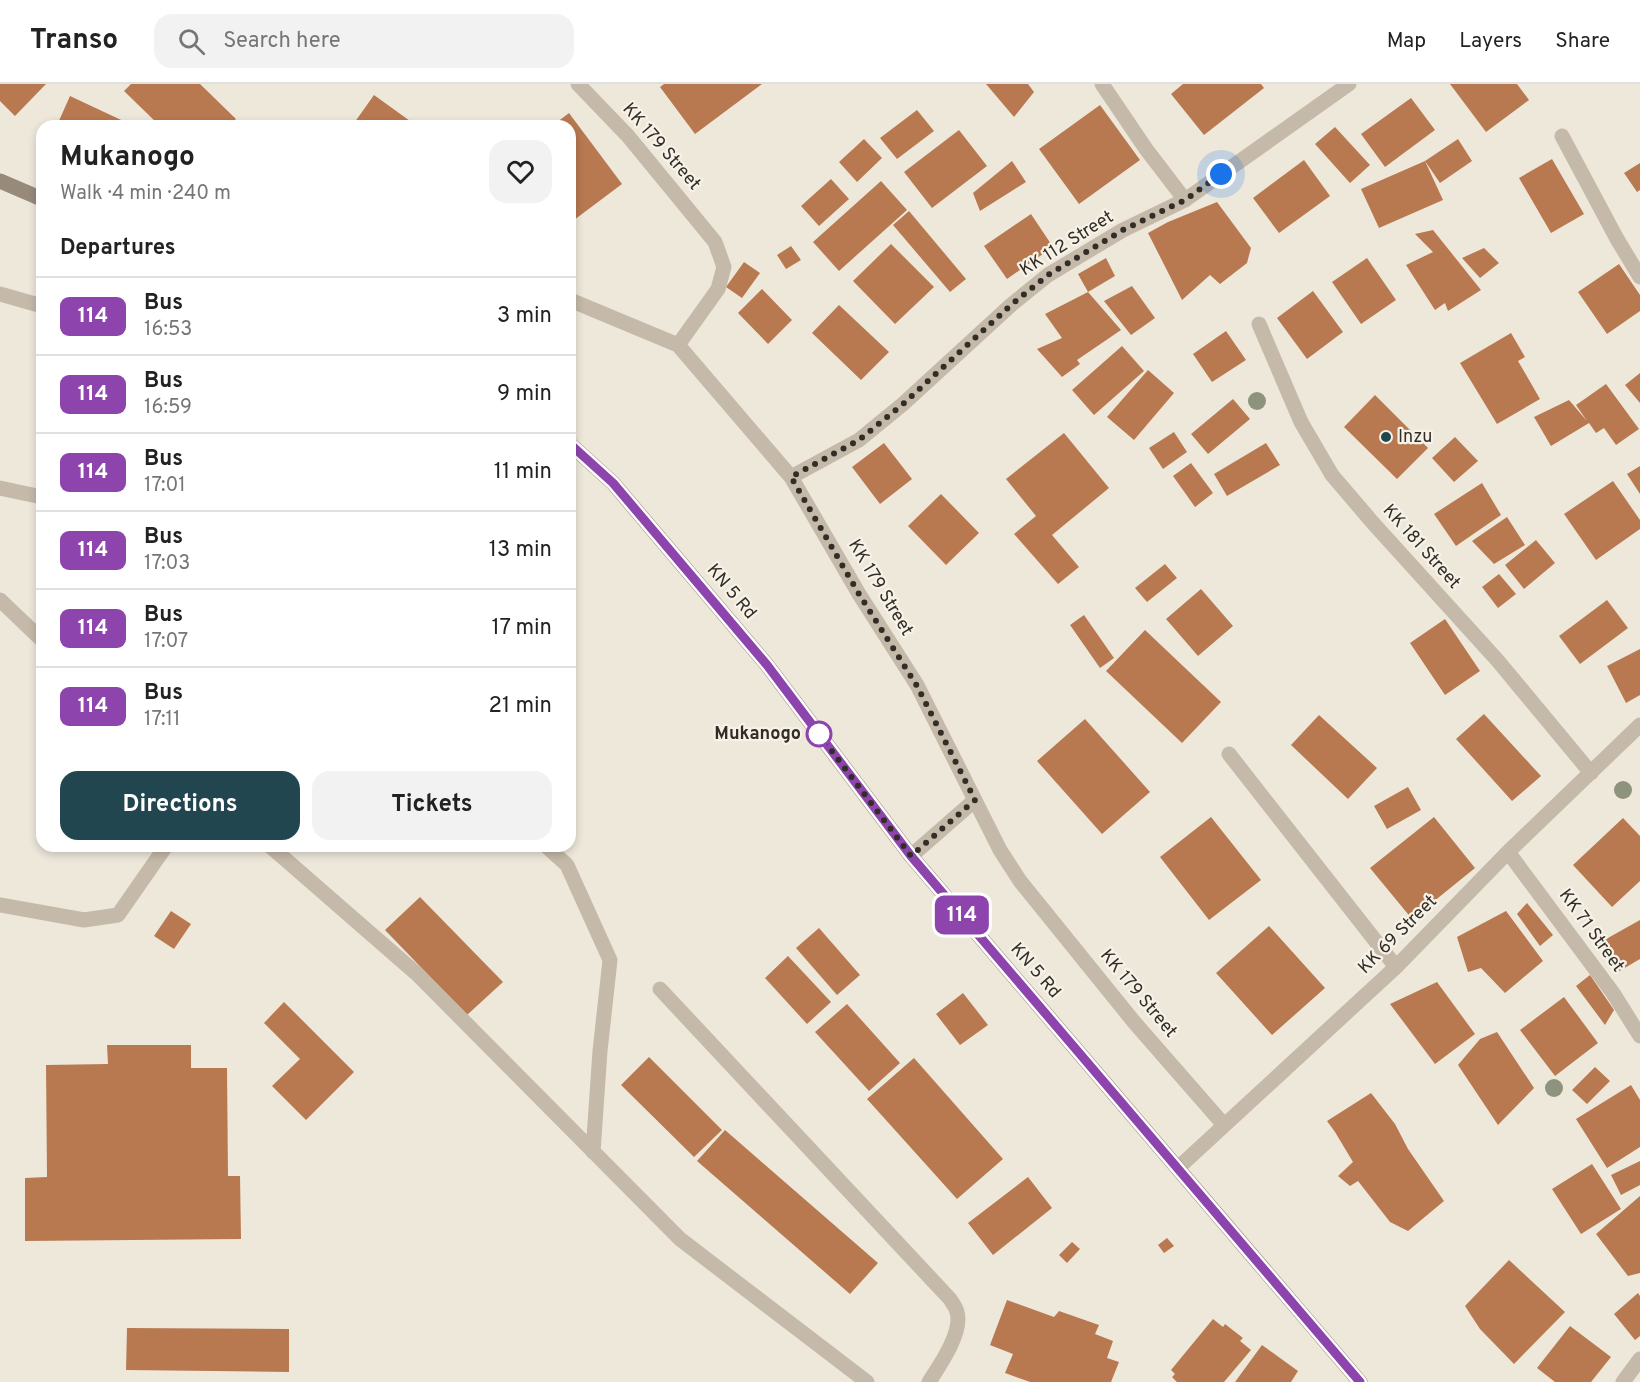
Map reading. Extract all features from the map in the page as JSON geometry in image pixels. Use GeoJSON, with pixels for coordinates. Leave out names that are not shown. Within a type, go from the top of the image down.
{"type":"FeatureCollection","features":[{"type":"Feature","properties":{"kind":"main road"},"geometry":{"type":"LineString","coordinates":[[0,181],[36,196]]}},
{"type":"Feature","properties":{"kind":"main road","name":"KN 5 Rd"},"geometry":{"type":"LineString","coordinates":[[576,449],[613,483],[767,665],[911,856],[1360,1382]]}},
{"type":"Feature","properties":{"kind":"street","name":"KK 179 Street"},"geometry":{"type":"LineString","coordinates":[[578,84],[628,136],[715,242],[724,267],[718,289],[678,345],[791,477],[859,594],[917,686],[1000,850],[1020,881],[1134,1022],[1224,1125]]}},
{"type":"Feature","properties":{"kind":"street"},"geometry":{"type":"LineString","coordinates":[[1102,84],[1146,149],[1185,200]]}},
{"type":"Feature","properties":{"kind":"street","name":"KK 112 Street"},"geometry":{"type":"LineString","coordinates":[[791,477],[859,440],[903,404],[1011,305],[1048,275],[1123,230],[1185,200],[1349,84]]}},
{"type":"Feature","properties":{"kind":"street"},"geometry":{"type":"LineString","coordinates":[[1562,136],[1640,277]]}},
{"type":"Feature","properties":{"kind":"street"},"geometry":{"type":"LineString","coordinates":[[0,294],[36,304]]}},
{"type":"Feature","properties":{"kind":"street"},"geometry":{"type":"LineString","coordinates":[[576,302],[678,345]]}},
{"type":"Feature","properties":{"kind":"street","name":"KK 181 Street"},"geometry":{"type":"LineString","coordinates":[[1259,324],[1301,422],[1332,475],[1498,661],[1591,773]]}},
{"type":"Feature","properties":{"kind":"street"},"geometry":{"type":"LineString","coordinates":[[0,488],[36,496]]}},
{"type":"Feature","properties":{"kind":"street"},"geometry":{"type":"LineString","coordinates":[[0,600],[36,634]]}},
{"type":"Feature","properties":{"kind":"street","name":"KK 69 Street"},"geometry":{"type":"LineString","coordinates":[[1179,1168],[1396,967],[1508,852],[1640,725]]}},
{"type":"Feature","properties":{"kind":"street"},"geometry":{"type":"LineString","coordinates":[[1228,754],[1396,967]]}},
{"type":"Feature","properties":{"kind":"street"},"geometry":{"type":"LineString","coordinates":[[911,856],[975,800]]}},
{"type":"Feature","properties":{"kind":"street"},"geometry":{"type":"LineString","coordinates":[[0,905],[84,920],[118,915],[162,852]]}},
{"type":"Feature","properties":{"kind":"street"},"geometry":{"type":"LineString","coordinates":[[277,852],[417,974],[680,1239],[867,1382]]}},
{"type":"Feature","properties":{"kind":"street"},"geometry":{"type":"LineString","coordinates":[[553,852],[567,865],[610,960],[600,1051],[593,1152]]}},
{"type":"Feature","properties":{"kind":"street","name":"KK 71 Street"},"geometry":{"type":"LineString","coordinates":[[1508,852],[1612,993],[1640,1036]]}},
{"type":"Feature","properties":{"kind":"street"},"geometry":{"type":"LineString","coordinates":[[660,989],[950,1299],[957,1312],[956,1334],[930,1382]]}},
{"type":"Feature","properties":{"kind":"street"},"geometry":{"type":"LineString","coordinates":[[1623,1382],[1640,1359]]}},
{"type":"Feature","properties":{"kind":"building"},"geometry":{"type":"Polygon","coordinates":[[[0,84],[46,84],[15,116],[0,101],[0,84]]]}},
{"type":"Feature","properties":{"kind":"building"},"geometry":{"type":"Polygon","coordinates":[[[131,84],[200,84],[236,119],[154,120],[124,91],[131,84]]]}},
{"type":"Feature","properties":{"kind":"building"},"geometry":{"type":"Polygon","coordinates":[[[664,84],[762,84],[695,134],[660,87],[664,84]]]}},
{"type":"Feature","properties":{"kind":"building"},"geometry":{"type":"Polygon","coordinates":[[[986,84],[1028,84],[1034,92],[1014,117],[986,84]]]}},
{"type":"Feature","properties":{"kind":"building"},"geometry":{"type":"Polygon","coordinates":[[[1183,84],[1261,84],[1264,88],[1204,135],[1171,94],[1183,84]]]}},
{"type":"Feature","properties":{"kind":"building"},"geometry":{"type":"Polygon","coordinates":[[[1450,84],[1517,84],[1529,100],[1486,132],[1450,84]]]}},
{"type":"Feature","properties":{"kind":"building"},"geometry":{"type":"Polygon","coordinates":[[[374,95],[409,120],[356,120],[374,95]]]}},
{"type":"Feature","properties":{"kind":"building"},"geometry":{"type":"Polygon","coordinates":[[[70,96],[121,120],[59,120],[70,96]]]}},
{"type":"Feature","properties":{"kind":"building"},"geometry":{"type":"Polygon","coordinates":[[[1411,98],[1435,130],[1385,167],[1361,134],[1411,98]]]}},
{"type":"Feature","properties":{"kind":"building"},"geometry":{"type":"Polygon","coordinates":[[[1100,105],[1140,160],[1079,204],[1039,149],[1100,105]]]}},
{"type":"Feature","properties":{"kind":"building"},"geometry":{"type":"Polygon","coordinates":[[[917,110],[934,131],[897,159],[880,138],[917,110]]]}},
{"type":"Feature","properties":{"kind":"building"},"geometry":{"type":"Polygon","coordinates":[[[569,113],[574,120],[560,120],[569,113]]]}},
{"type":"Feature","properties":{"kind":"building"},"geometry":{"type":"Polygon","coordinates":[[[576,122],[622,184],[576,218],[576,122]]]}},
{"type":"Feature","properties":{"kind":"building"},"geometry":{"type":"Polygon","coordinates":[[[1335,127],[1370,165],[1350,183],[1315,144],[1335,127]]]}},
{"type":"Feature","properties":{"kind":"building"},"geometry":{"type":"Polygon","coordinates":[[[959,130],[987,166],[932,208],[904,172],[959,130]]]}},
{"type":"Feature","properties":{"kind":"building"},"geometry":{"type":"Polygon","coordinates":[[[864,139],[882,158],[857,182],[839,162],[864,139]]]}},
{"type":"Feature","properties":{"kind":"building"},"geometry":{"type":"Polygon","coordinates":[[[1458,139],[1472,161],[1440,183],[1425,161],[1458,139]]]}},
{"type":"Feature","properties":{"kind":"building"},"geometry":{"type":"Polygon","coordinates":[[[1552,159],[1584,214],[1551,233],[1519,178],[1552,159]]]}},
{"type":"Feature","properties":{"kind":"building"},"geometry":{"type":"Polygon","coordinates":[[[1304,160],[1330,196],[1279,233],[1253,198],[1304,160]]]}},
{"type":"Feature","properties":{"kind":"building"},"geometry":{"type":"Polygon","coordinates":[[[1012,161],[1026,182],[980,211],[973,193],[1012,161]]]}},
{"type":"Feature","properties":{"kind":"building"},"geometry":{"type":"Polygon","coordinates":[[[1425,161],[1443,200],[1379,228],[1361,189],[1425,161]]]}},
{"type":"Feature","properties":{"kind":"building"},"geometry":{"type":"Polygon","coordinates":[[[1640,163],[1640,190],[1637,192],[1624,173],[1640,163]]]}},
{"type":"Feature","properties":{"kind":"building"},"geometry":{"type":"Polygon","coordinates":[[[831,179],[849,199],[819,226],[801,206],[831,179]]]}},
{"type":"Feature","properties":{"kind":"building"},"geometry":{"type":"Polygon","coordinates":[[[881,181],[907,210],[839,271],[813,242],[881,181]]]}},
{"type":"Feature","properties":{"kind":"building"},"geometry":{"type":"Polygon","coordinates":[[[1217,202],[1251,248],[1247,263],[1220,284],[1210,275],[1182,300],[1148,233],[1168,222],[1217,202]]]}},
{"type":"Feature","properties":{"kind":"building"},"geometry":{"type":"Polygon","coordinates":[[[909,211],[966,279],[950,292],[893,225],[909,211]]]}},
{"type":"Feature","properties":{"kind":"building"},"geometry":{"type":"Polygon","coordinates":[[[1031,214],[1053,247],[1007,279],[984,246],[1031,214]]]}},
{"type":"Feature","properties":{"kind":"building"},"geometry":{"type":"Polygon","coordinates":[[[1433,230],[1481,290],[1448,311],[1445,303],[1435,310],[1406,265],[1433,252],[1415,234],[1433,230]]]}},
{"type":"Feature","properties":{"kind":"building"},"geometry":{"type":"Polygon","coordinates":[[[891,244],[934,287],[895,324],[853,281],[891,244]]]}},
{"type":"Feature","properties":{"kind":"building"},"geometry":{"type":"Polygon","coordinates":[[[791,246],[801,260],[786,269],[777,255],[791,246]]]}},
{"type":"Feature","properties":{"kind":"building"},"geometry":{"type":"Polygon","coordinates":[[[1484,248],[1499,263],[1480,278],[1462,258],[1484,248]]]}},
{"type":"Feature","properties":{"kind":"building"},"geometry":{"type":"Polygon","coordinates":[[[1106,258],[1115,276],[1088,292],[1078,274],[1106,258]]]}},
{"type":"Feature","properties":{"kind":"building"},"geometry":{"type":"Polygon","coordinates":[[[1367,258],[1396,300],[1361,324],[1332,282],[1367,258]]]}},
{"type":"Feature","properties":{"kind":"building"},"geometry":{"type":"Polygon","coordinates":[[[744,262],[760,273],[742,298],[726,287],[744,262]]]}},
{"type":"Feature","properties":{"kind":"building"},"geometry":{"type":"Polygon","coordinates":[[[1619,264],[1640,295],[1640,311],[1607,334],[1578,292],[1619,264]]]}},
{"type":"Feature","properties":{"kind":"building"},"geometry":{"type":"Polygon","coordinates":[[[1132,286],[1155,318],[1131,335],[1104,301],[1132,286]]]}},
{"type":"Feature","properties":{"kind":"building"},"geometry":{"type":"Polygon","coordinates":[[[762,289],[792,320],[768,344],[738,313],[762,289]]]}},
{"type":"Feature","properties":{"kind":"building"},"geometry":{"type":"Polygon","coordinates":[[[1313,291],[1343,332],[1307,359],[1277,318],[1313,291]]]}},
{"type":"Feature","properties":{"kind":"building"},"geometry":{"type":"Polygon","coordinates":[[[1088,292],[1121,330],[1077,360],[1080,364],[1062,377],[1037,349],[1062,338],[1045,314],[1088,292]]]}},
{"type":"Feature","properties":{"kind":"building"},"geometry":{"type":"Polygon","coordinates":[[[839,305],[889,352],[861,380],[812,333],[839,305]]]}},
{"type":"Feature","properties":{"kind":"building"},"geometry":{"type":"Polygon","coordinates":[[[1226,331],[1246,360],[1212,382],[1193,354],[1226,331]]]}},
{"type":"Feature","properties":{"kind":"building"},"geometry":{"type":"Polygon","coordinates":[[[1511,333],[1525,357],[1518,361],[1540,399],[1497,424],[1460,363],[1511,333]]]}},
{"type":"Feature","properties":{"kind":"building"},"geometry":{"type":"Polygon","coordinates":[[[1122,346],[1144,371],[1094,415],[1072,390],[1122,346]]]}},
{"type":"Feature","properties":{"kind":"building"},"geometry":{"type":"Polygon","coordinates":[[[1148,370],[1174,393],[1134,440],[1107,417],[1148,370]]]}},
{"type":"Feature","properties":{"kind":"building"},"geometry":{"type":"Polygon","coordinates":[[[1640,373],[1640,403],[1625,385],[1640,373]]]}},
{"type":"Feature","properties":{"kind":"building"},"geometry":{"type":"Polygon","coordinates":[[[1606,384],[1639,429],[1616,445],[1604,428],[1596,433],[1589,423],[1551,446],[1534,417],[1569,400],[1587,421],[1576,405],[1606,384]]]}},
{"type":"Feature","properties":{"kind":"building","name":"Inzu"},"geometry":{"type":"Polygon","coordinates":[[[1375,395],[1428,448],[1397,479],[1344,427],[1375,395]]]}},
{"type":"Feature","properties":{"kind":"building"},"geometry":{"type":"Polygon","coordinates":[[[1233,399],[1250,419],[1208,454],[1191,434],[1233,399]]]}},
{"type":"Feature","properties":{"kind":"building"},"geometry":{"type":"Polygon","coordinates":[[[1174,432],[1187,452],[1163,469],[1149,448],[1174,432]]]}},
{"type":"Feature","properties":{"kind":"building"},"geometry":{"type":"Polygon","coordinates":[[[1064,433],[1109,488],[1052,535],[1079,567],[1058,584],[1014,534],[1036,516],[1006,479],[1064,433]]]}},
{"type":"Feature","properties":{"kind":"building"},"geometry":{"type":"Polygon","coordinates":[[[1455,437],[1478,461],[1454,482],[1432,458],[1455,437]]]}},
{"type":"Feature","properties":{"kind":"building"},"geometry":{"type":"Polygon","coordinates":[[[884,443],[912,479],[880,504],[852,467],[884,443]]]}},
{"type":"Feature","properties":{"kind":"building"},"geometry":{"type":"Polygon","coordinates":[[[1266,443],[1280,465],[1227,496],[1214,474],[1266,443]]]}},
{"type":"Feature","properties":{"kind":"building"},"geometry":{"type":"Polygon","coordinates":[[[1191,463],[1213,493],[1195,507],[1173,476],[1191,463]]]}},
{"type":"Feature","properties":{"kind":"building"},"geometry":{"type":"Polygon","coordinates":[[[1640,466],[1640,494],[1627,474],[1640,466]]]}},
{"type":"Feature","properties":{"kind":"building"},"geometry":{"type":"Polygon","coordinates":[[[1613,481],[1640,520],[1640,529],[1596,560],[1564,514],[1613,481]]]}},
{"type":"Feature","properties":{"kind":"building"},"geometry":{"type":"Polygon","coordinates":[[[1482,483],[1501,515],[1456,546],[1434,514],[1482,483]]]}},
{"type":"Feature","properties":{"kind":"building"},"geometry":{"type":"Polygon","coordinates":[[[941,494],[979,533],[946,565],[908,526],[941,494]]]}},
{"type":"Feature","properties":{"kind":"building"},"geometry":{"type":"Polygon","coordinates":[[[1507,517],[1525,545],[1494,564],[1472,541],[1507,517]]]}},
{"type":"Feature","properties":{"kind":"building"},"geometry":{"type":"Polygon","coordinates":[[[1536,540],[1555,563],[1524,589],[1505,565],[1536,540]]]}},
{"type":"Feature","properties":{"kind":"building"},"geometry":{"type":"Polygon","coordinates":[[[1165,564],[1177,578],[1147,602],[1135,588],[1165,564]]]}},
{"type":"Feature","properties":{"kind":"building"},"geometry":{"type":"Polygon","coordinates":[[[1499,574],[1516,594],[1498,608],[1482,587],[1499,574]]]}},
{"type":"Feature","properties":{"kind":"building"},"geometry":{"type":"Polygon","coordinates":[[[1201,589],[1233,626],[1198,656],[1166,619],[1201,589]]]}},
{"type":"Feature","properties":{"kind":"building"},"geometry":{"type":"Polygon","coordinates":[[[1607,600],[1628,628],[1580,664],[1559,636],[1607,600]]]}},
{"type":"Feature","properties":{"kind":"building"},"geometry":{"type":"Polygon","coordinates":[[[1084,615],[1114,658],[1100,668],[1070,625],[1084,615]]]}},
{"type":"Feature","properties":{"kind":"building"},"geometry":{"type":"Polygon","coordinates":[[[1445,619],[1480,671],[1445,695],[1410,643],[1445,619]]]}},
{"type":"Feature","properties":{"kind":"building"},"geometry":{"type":"Polygon","coordinates":[[[1145,630],[1221,702],[1182,743],[1106,671],[1145,630]]]}},
{"type":"Feature","properties":{"kind":"building"},"geometry":{"type":"Polygon","coordinates":[[[1640,649],[1640,695],[1626,703],[1607,666],[1640,649]]]}},
{"type":"Feature","properties":{"kind":"building"},"geometry":{"type":"Polygon","coordinates":[[[1484,714],[1541,776],[1512,801],[1456,739],[1484,714]]]}},
{"type":"Feature","properties":{"kind":"building"},"geometry":{"type":"Polygon","coordinates":[[[1319,715],[1377,768],[1348,799],[1291,745],[1319,715]]]}},
{"type":"Feature","properties":{"kind":"building"},"geometry":{"type":"Polygon","coordinates":[[[1085,719],[1150,792],[1102,834],[1037,761],[1085,719]]]}},
{"type":"Feature","properties":{"kind":"building"},"geometry":{"type":"Polygon","coordinates":[[[1408,787],[1421,810],[1387,829],[1374,806],[1408,787]]]}},
{"type":"Feature","properties":{"kind":"building"},"geometry":{"type":"Polygon","coordinates":[[[1211,817],[1261,880],[1209,920],[1160,857],[1211,817]]]}},
{"type":"Feature","properties":{"kind":"building"},"geometry":{"type":"Polygon","coordinates":[[[1434,817],[1475,868],[1412,919],[1370,868],[1434,817]]]}},
{"type":"Feature","properties":{"kind":"building"},"geometry":{"type":"Polygon","coordinates":[[[1623,818],[1640,836],[1640,881],[1612,907],[1573,865],[1623,818]]]}},
{"type":"Feature","properties":{"kind":"building"},"geometry":{"type":"Polygon","coordinates":[[[420,897],[503,982],[467,1015],[385,930],[420,897]]]}},
{"type":"Feature","properties":{"kind":"building"},"geometry":{"type":"Polygon","coordinates":[[[1527,903],[1553,935],[1540,946],[1517,914],[1527,903]]]}},
{"type":"Feature","properties":{"kind":"building"},"geometry":{"type":"Polygon","coordinates":[[[171,911],[191,924],[174,949],[154,936],[171,911]]]}},
{"type":"Feature","properties":{"kind":"building"},"geometry":{"type":"Polygon","coordinates":[[[1506,911],[1543,961],[1505,993],[1481,968],[1468,972],[1457,937],[1506,911]]]}},
{"type":"Feature","properties":{"kind":"building"},"geometry":{"type":"Polygon","coordinates":[[[1640,920],[1640,959],[1616,973],[1599,943],[1640,920]]]}},
{"type":"Feature","properties":{"kind":"building"},"geometry":{"type":"Polygon","coordinates":[[[1269,926],[1325,988],[1272,1035],[1216,973],[1269,926]]]}},
{"type":"Feature","properties":{"kind":"building"},"geometry":{"type":"Polygon","coordinates":[[[819,928],[860,975],[837,995],[796,948],[819,928]]]}},
{"type":"Feature","properties":{"kind":"building"},"geometry":{"type":"Polygon","coordinates":[[[788,956],[831,1002],[807,1024],[765,978],[788,956]]]}},
{"type":"Feature","properties":{"kind":"building"},"geometry":{"type":"Polygon","coordinates":[[[1590,975],[1614,1010],[1605,1025],[1576,986],[1590,975]]]}},
{"type":"Feature","properties":{"kind":"building"},"geometry":{"type":"Polygon","coordinates":[[[1437,982],[1475,1034],[1435,1064],[1390,1004],[1437,982]]]}},
{"type":"Feature","properties":{"kind":"building"},"geometry":{"type":"Polygon","coordinates":[[[963,993],[988,1025],[960,1045],[936,1014],[963,993]]]}},
{"type":"Feature","properties":{"kind":"building"},"geometry":{"type":"Polygon","coordinates":[[[1564,997],[1598,1043],[1555,1076],[1520,1030],[1564,997]]]}},
{"type":"Feature","properties":{"kind":"building"},"geometry":{"type":"Polygon","coordinates":[[[284,1002],[354,1072],[306,1120],[272,1086],[300,1059],[264,1023],[284,1002]]]}},
{"type":"Feature","properties":{"kind":"building"},"geometry":{"type":"Polygon","coordinates":[[[847,1004],[900,1063],[869,1091],[815,1032],[847,1004]]]}},
{"type":"Feature","properties":{"kind":"building"},"geometry":{"type":"Polygon","coordinates":[[[1497,1032],[1534,1088],[1498,1125],[1458,1065],[1480,1039],[1497,1032]]]}},
{"type":"Feature","properties":{"kind":"building"},"geometry":{"type":"Polygon","coordinates":[[[107,1045],[191,1045],[191,1068],[227,1068],[228,1176],[240,1176],[241,1239],[25,1241],[25,1178],[47,1177],[46,1065],[108,1064],[107,1045]]]}},
{"type":"Feature","properties":{"kind":"building"},"geometry":{"type":"Polygon","coordinates":[[[649,1057],[722,1130],[694,1157],[621,1085],[649,1057]]]}},
{"type":"Feature","properties":{"kind":"building"},"geometry":{"type":"Polygon","coordinates":[[[914,1058],[1003,1159],[957,1199],[867,1099],[914,1058]]]}},
{"type":"Feature","properties":{"kind":"building"},"geometry":{"type":"Polygon","coordinates":[[[1595,1067],[1610,1081],[1587,1104],[1572,1090],[1595,1067]]]}},
{"type":"Feature","properties":{"kind":"building"},"geometry":{"type":"Polygon","coordinates":[[[1631,1085],[1640,1100],[1640,1147],[1607,1168],[1576,1119],[1631,1085]]]}},
{"type":"Feature","properties":{"kind":"building"},"geometry":{"type":"Polygon","coordinates":[[[1371,1093],[1395,1124],[1408,1149],[1444,1201],[1408,1231],[1390,1222],[1358,1181],[1350,1186],[1338,1176],[1353,1162],[1327,1121],[1371,1093]]]}},
{"type":"Feature","properties":{"kind":"building"},"geometry":{"type":"Polygon","coordinates":[[[725,1130],[878,1263],[850,1294],[697,1161],[725,1130]]]}},
{"type":"Feature","properties":{"kind":"building"},"geometry":{"type":"Polygon","coordinates":[[[1640,1161],[1640,1185],[1621,1195],[1611,1175],[1640,1161]]]}},
{"type":"Feature","properties":{"kind":"building"},"geometry":{"type":"Polygon","coordinates":[[[1592,1164],[1621,1209],[1581,1234],[1552,1189],[1592,1164]]]}},
{"type":"Feature","properties":{"kind":"building"},"geometry":{"type":"Polygon","coordinates":[[[1028,1177],[1052,1208],[993,1255],[968,1223],[1028,1177]]]}},
{"type":"Feature","properties":{"kind":"building"},"geometry":{"type":"Polygon","coordinates":[[[1640,1196],[1640,1273],[1628,1276],[1596,1234],[1640,1196]]]}},
{"type":"Feature","properties":{"kind":"building"},"geometry":{"type":"Polygon","coordinates":[[[1167,1238],[1174,1246],[1164,1253],[1158,1245],[1167,1238]]]}},
{"type":"Feature","properties":{"kind":"building"},"geometry":{"type":"Polygon","coordinates":[[[1072,1242],[1080,1249],[1067,1263],[1059,1255],[1072,1242]]]}},
{"type":"Feature","properties":{"kind":"building"},"geometry":{"type":"Polygon","coordinates":[[[1509,1260],[1565,1312],[1514,1364],[1480,1329],[1465,1306],[1509,1260]]]}},
{"type":"Feature","properties":{"kind":"building"},"geometry":{"type":"Polygon","coordinates":[[[1638,1293],[1640,1296],[1640,1336],[1635,1340],[1614,1314],[1638,1293]]]}},
{"type":"Feature","properties":{"kind":"building"},"geometry":{"type":"Polygon","coordinates":[[[1007,1300],[1054,1317],[1059,1311],[1099,1325],[1095,1334],[1113,1341],[1107,1358],[1119,1362],[1111,1382],[1030,1382],[1005,1373],[1013,1354],[990,1345],[1007,1300]]]}},
{"type":"Feature","properties":{"kind":"building"},"geometry":{"type":"Polygon","coordinates":[[[1213,1319],[1223,1327],[1225,1324],[1243,1338],[1240,1341],[1251,1350],[1224,1382],[1177,1382],[1172,1377],[1175,1374],[1171,1370],[1213,1319]]]}},
{"type":"Feature","properties":{"kind":"building"},"geometry":{"type":"Polygon","coordinates":[[[1570,1326],[1611,1357],[1591,1382],[1555,1382],[1537,1368],[1570,1326]]]}},
{"type":"Feature","properties":{"kind":"building"},"geometry":{"type":"Polygon","coordinates":[[[127,1328],[289,1329],[289,1372],[126,1370],[127,1328]]]}},
{"type":"Feature","properties":{"kind":"building"},"geometry":{"type":"Polygon","coordinates":[[[1262,1345],[1298,1371],[1291,1382],[1235,1382],[1262,1345]]]}},
{"type":"Feature","properties":{"kind":"bus line","name":"114"},"geometry":{"type":"LineString","coordinates":[[576,449],[613,483],[767,665],[911,856],[1360,1382]]}},
{"type":"Feature","properties":{"kind":"place","name":"Inzu"},"geometry":{"type":"Point","coordinates":[1386,437]}},
{"type":"Feature","properties":{"kind":"place","name":"Mukanogo"},"geometry":{"type":"Point","coordinates":[819,734]}},
{"type":"Feature","properties":{"kind":"route"},"geometry":{"type":"LineString","coordinates":[[819,734],[911,856],[975,800],[917,686],[859,594],[791,477],[859,440],[903,404],[939,369],[1048,275],[1123,230],[1185,200],[1221,174]]}}]}
